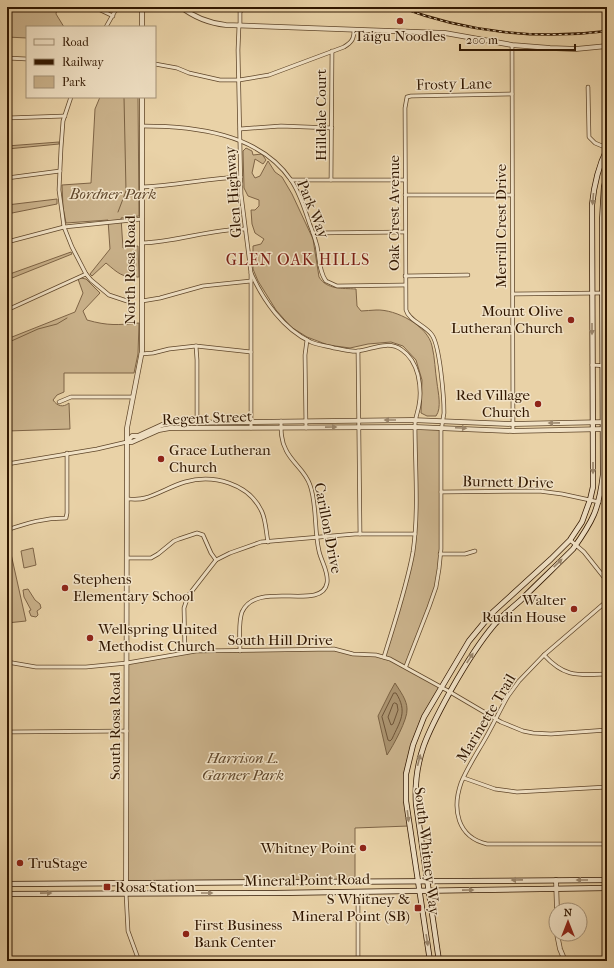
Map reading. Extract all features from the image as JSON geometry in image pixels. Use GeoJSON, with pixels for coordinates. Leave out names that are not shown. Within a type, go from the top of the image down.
{"type":"FeatureCollection","features":[{"type":"Feature","properties":{"kind":"main road","name":"South Whitney Way"},"geometry":{"type":"LineString","coordinates":[[430,961],[406,801],[406,774],[415,737],[424,717],[469,641],[492,613],[552,559],[570,540],[582,522],[590,500],[593,487],[593,195],[599,166],[607,148]]}},
{"type":"Feature","properties":{"kind":"main road","name":"South Whitney Way"},"geometry":{"type":"LineString","coordinates":[[439,961],[416,804],[416,775],[423,745],[431,727],[468,661],[495,624],[576,545],[593,519],[599,502],[603,474],[605,429],[602,209],[607,174]]}},
{"type":"Feature","properties":{"kind":"main road","name":"Mineral Point Road"},"geometry":{"type":"LineString","coordinates":[[7,884],[607,880]]}},
{"type":"Feature","properties":{"kind":"main road","name":"Mineral Point Road"},"geometry":{"type":"LineString","coordinates":[[7,894],[358,892],[607,888]]}},
{"type":"Feature","properties":{"kind":"street"},"geometry":{"type":"LineString","coordinates":[[94,7],[113,16]]}},
{"type":"Feature","properties":{"kind":"street"},"geometry":{"type":"LineString","coordinates":[[107,26],[120,7]]}},
{"type":"Feature","properties":{"kind":"street"},"geometry":{"type":"LineString","coordinates":[[141,7],[142,26]]}},
{"type":"Feature","properties":{"kind":"street"},"geometry":{"type":"LineString","coordinates":[[181,7],[194,16],[219,24],[445,33],[512,45],[562,49],[607,46]]}},
{"type":"Feature","properties":{"kind":"street","name":"Glen Highway"},"geometry":{"type":"LineString","coordinates":[[244,7],[240,12],[239,80],[241,177],[245,229],[251,273],[251,428]]}},
{"type":"Feature","properties":{"kind":"street"},"geometry":{"type":"LineString","coordinates":[[156,64],[177,68],[189,73],[220,80],[239,80],[269,75],[344,47],[354,38],[354,30]]}},
{"type":"Feature","properties":{"kind":"street","name":"Merrill Crest Drive"},"geometry":{"type":"LineString","coordinates":[[512,45],[513,431]]}},
{"type":"Feature","properties":{"kind":"street","name":"Hilldale Court"},"geometry":{"type":"LineString","coordinates":[[331,180],[332,51]]}},
{"type":"Feature","properties":{"kind":"street"},"geometry":{"type":"LineString","coordinates":[[7,58],[26,59]]}},
{"type":"Feature","properties":{"kind":"street"},"geometry":{"type":"LineString","coordinates":[[588,87],[589,137],[595,143],[607,148]]}},
{"type":"Feature","properties":{"kind":"street","name":"Frosty Lane"},"geometry":{"type":"LineString","coordinates":[[405,108],[407,97],[411,96],[512,94]]}},
{"type":"Feature","properties":{"kind":"street"},"geometry":{"type":"LineString","coordinates":[[71,98],[63,121],[59,190],[64,227],[72,247],[86,274],[109,295],[127,301]]}},
{"type":"Feature","properties":{"kind":"street","name":"North Rosa Road"},"geometry":{"type":"LineString","coordinates":[[127,442],[127,428],[142,354],[142,98]]}},
{"type":"Feature","properties":{"kind":"street","name":"Oak Crest Avenue"},"geometry":{"type":"LineString","coordinates":[[405,108],[406,310],[410,317],[425,327],[432,334],[436,342],[443,398],[443,420]]}},
{"type":"Feature","properties":{"kind":"street"},"geometry":{"type":"LineString","coordinates":[[7,118],[64,116]]}},
{"type":"Feature","properties":{"kind":"street","name":"Park Way"},"geometry":{"type":"LineString","coordinates":[[142,126],[199,131],[240,140],[257,148],[266,154],[291,180],[299,196],[313,233],[324,279],[337,286],[405,285]]}},
{"type":"Feature","properties":{"kind":"street"},"geometry":{"type":"LineString","coordinates":[[240,129],[281,126],[332,128]]}},
{"type":"Feature","properties":{"kind":"street"},"geometry":{"type":"LineString","coordinates":[[7,178],[60,171]]}},
{"type":"Feature","properties":{"kind":"street"},"geometry":{"type":"LineString","coordinates":[[142,187],[164,186],[217,178],[241,177]]}},
{"type":"Feature","properties":{"kind":"street"},"geometry":{"type":"LineString","coordinates":[[291,180],[405,180]]}},
{"type":"Feature","properties":{"kind":"street"},"geometry":{"type":"LineString","coordinates":[[405,195],[512,195]]}},
{"type":"Feature","properties":{"kind":"street"},"geometry":{"type":"LineString","coordinates":[[7,242],[64,227],[142,219]]}},
{"type":"Feature","properties":{"kind":"street"},"geometry":{"type":"LineString","coordinates":[[142,243],[170,240],[214,231],[245,229]]}},
{"type":"Feature","properties":{"kind":"street"},"geometry":{"type":"LineString","coordinates":[[313,233],[405,232]]}},
{"type":"Feature","properties":{"kind":"street"},"geometry":{"type":"LineString","coordinates":[[251,273],[260,292],[278,316],[287,326],[307,340],[327,346],[358,351],[375,346],[386,345],[398,348],[407,354],[415,366],[419,383],[420,399],[415,423],[415,534],[411,560],[384,657]]}},
{"type":"Feature","properties":{"kind":"street"},"geometry":{"type":"LineString","coordinates":[[7,310],[86,274]]}},
{"type":"Feature","properties":{"kind":"street"},"geometry":{"type":"LineString","coordinates":[[405,276],[468,275]]}},
{"type":"Feature","properties":{"kind":"street"},"geometry":{"type":"LineString","coordinates":[[142,301],[160,298],[203,286],[251,281]]}},
{"type":"Feature","properties":{"kind":"street"},"geometry":{"type":"LineString","coordinates":[[513,294],[602,293]]}},
{"type":"Feature","properties":{"kind":"street"},"geometry":{"type":"LineString","coordinates":[[306,428],[305,355],[307,340]]}},
{"type":"Feature","properties":{"kind":"street"},"geometry":{"type":"LineString","coordinates":[[142,354],[196,346],[251,352]]}},
{"type":"Feature","properties":{"kind":"street"},"geometry":{"type":"LineString","coordinates":[[196,346],[197,428]]}},
{"type":"Feature","properties":{"kind":"street"},"geometry":{"type":"LineString","coordinates":[[358,351],[360,420],[360,534]]}},
{"type":"Feature","properties":{"kind":"street"},"geometry":{"type":"LineString","coordinates":[[592,366],[605,366]]}},
{"type":"Feature","properties":{"kind":"street"},"geometry":{"type":"LineString","coordinates":[[59,402],[71,397],[133,397]]}},
{"type":"Feature","properties":{"kind":"street","name":"Regent Street"},"geometry":{"type":"LineString","coordinates":[[127,442],[132,436],[138,436],[162,425],[172,423],[360,420],[513,431],[605,429]]}},
{"type":"Feature","properties":{"kind":"street"},"geometry":{"type":"LineString","coordinates":[[406,666],[436,587],[440,554],[443,420]]}},
{"type":"Feature","properties":{"kind":"street","name":"Regent Street"},"geometry":{"type":"LineString","coordinates":[[127,442],[140,440],[159,430],[170,428],[360,427],[443,420],[513,424],[605,422]]}},
{"type":"Feature","properties":{"kind":"street","name":"Carillon Drive"},"geometry":{"type":"LineString","coordinates":[[240,651],[241,618],[244,609],[250,601],[261,597],[312,596],[319,594],[327,585],[328,578],[320,555],[317,538],[312,491],[304,472],[286,451],[282,439],[281,421]]}},
{"type":"Feature","properties":{"kind":"street"},"geometry":{"type":"LineString","coordinates":[[7,464],[127,442]]}},
{"type":"Feature","properties":{"kind":"street","name":"South Rosa Road"},"geometry":{"type":"LineString","coordinates":[[127,442],[126,893],[128,931],[139,961]]}},
{"type":"Feature","properties":{"kind":"street"},"geometry":{"type":"LineString","coordinates":[[7,530],[38,520],[66,518],[67,453]]}},
{"type":"Feature","properties":{"kind":"street"},"geometry":{"type":"LineString","coordinates":[[127,499],[144,498],[190,480],[210,479],[226,482],[241,488],[256,501],[264,517],[268,542]]}},
{"type":"Feature","properties":{"kind":"street","name":"Burnett Drive"},"geometry":{"type":"LineString","coordinates":[[441,492],[539,491],[599,502]]}},
{"type":"Feature","properties":{"kind":"street"},"geometry":{"type":"LineString","coordinates":[[127,558],[151,558],[174,541],[197,533],[203,535],[211,553],[216,560]]}},
{"type":"Feature","properties":{"kind":"street"},"geometry":{"type":"LineString","coordinates":[[184,652],[184,608],[186,600],[200,579],[216,560],[248,545],[268,542],[360,534],[415,534]]}},
{"type":"Feature","properties":{"kind":"street"},"geometry":{"type":"LineString","coordinates":[[570,540],[584,552],[607,581]]}},
{"type":"Feature","properties":{"kind":"street"},"geometry":{"type":"LineString","coordinates":[[440,554],[465,554],[475,551]]}},
{"type":"Feature","properties":{"kind":"street","name":"Marinette Trail"},"geometry":{"type":"LineString","coordinates":[[607,601],[544,655],[514,688],[464,778],[459,791],[457,811],[459,821],[465,831],[474,839],[488,844],[607,844]]}},
{"type":"Feature","properties":{"kind":"street","name":"South Hill Drive"},"geometry":{"type":"LineString","coordinates":[[7,662],[56,668],[127,663],[196,651],[323,649],[384,657],[406,666],[515,728],[533,733],[551,734],[607,730]]}},
{"type":"Feature","properties":{"kind":"street"},"geometry":{"type":"LineString","coordinates":[[544,655],[556,667],[568,673],[575,675],[607,674]]}},
{"type":"Feature","properties":{"kind":"street"},"geometry":{"type":"LineString","coordinates":[[7,732],[127,731]]}},
{"type":"Feature","properties":{"kind":"street"},"geometry":{"type":"LineString","coordinates":[[464,778],[495,789],[517,792],[607,787]]}},
{"type":"Feature","properties":{"kind":"street"},"geometry":{"type":"LineString","coordinates":[[556,880],[557,902]]}},
{"type":"Feature","properties":{"kind":"street"},"geometry":{"type":"LineString","coordinates":[[358,892],[358,961]]}},
{"type":"Feature","properties":{"kind":"street"},"geometry":{"type":"LineString","coordinates":[[559,942],[565,961]]}},
{"type":"Feature","properties":{"kind":"green space"},"geometry":{"type":"Polygon","coordinates":[[[7,7],[57,7],[56,14],[63,26],[26,26],[26,38],[7,37],[7,7]]]}},
{"type":"Feature","properties":{"kind":"green space","name":"Bordner Park"},"geometry":{"type":"Polygon","coordinates":[[[100,98],[138,98],[139,216],[121,218],[123,248],[138,246],[139,277],[124,276],[106,263],[92,276],[90,274],[110,249],[108,220],[66,223],[63,207],[62,185],[91,183],[95,109],[100,98]]]}},
{"type":"Feature","properties":{"kind":"green space"},"geometry":{"type":"Polygon","coordinates":[[[59,142],[59,144],[7,149],[7,146],[59,142]]]}},
{"type":"Feature","properties":{"kind":"green space"},"geometry":{"type":"Polygon","coordinates":[[[246,148],[252,151],[253,155],[262,154],[266,160],[263,164],[255,159],[252,173],[255,178],[260,176],[268,161],[275,172],[282,177],[292,194],[313,239],[319,277],[322,281],[335,288],[356,289],[357,306],[361,311],[384,310],[393,312],[410,320],[418,326],[429,339],[434,355],[439,400],[439,409],[436,416],[427,416],[421,413],[422,380],[416,360],[403,346],[391,342],[368,344],[350,348],[328,345],[307,337],[291,327],[276,310],[258,281],[253,269],[253,246],[261,244],[264,239],[255,233],[252,224],[251,210],[255,210],[259,206],[259,200],[248,196],[244,188],[243,151],[246,148]]]}},
{"type":"Feature","properties":{"kind":"green space"},"geometry":{"type":"Polygon","coordinates":[[[57,199],[57,204],[7,214],[7,205],[57,199]]]}},
{"type":"Feature","properties":{"kind":"green space"},"geometry":{"type":"Polygon","coordinates":[[[71,252],[72,254],[7,280],[7,275],[71,252]]]}},
{"type":"Feature","properties":{"kind":"green space"},"geometry":{"type":"Polygon","coordinates":[[[78,279],[86,279],[100,293],[83,311],[87,320],[113,324],[139,323],[138,354],[134,373],[64,373],[64,392],[57,395],[53,400],[60,406],[69,403],[70,429],[7,431],[7,339],[75,312],[83,293],[78,279]]]}},
{"type":"Feature","properties":{"kind":"green space","name":"Harrison L. Garner Park"},"geometry":{"type":"Polygon","coordinates":[[[415,427],[442,427],[441,549],[436,587],[406,666],[442,687],[415,737],[406,774],[409,826],[355,828],[355,882],[126,883],[127,663],[184,652],[334,649],[353,654],[384,657],[411,560],[415,526],[415,427]]]}},
{"type":"Feature","properties":{"kind":"green space"},"geometry":{"type":"Polygon","coordinates":[[[7,536],[26,621],[7,623],[7,536]]]}},
{"type":"Feature","properties":{"kind":"green space"},"geometry":{"type":"Polygon","coordinates":[[[33,548],[36,565],[24,568],[21,551],[33,548]]]}},
{"type":"Feature","properties":{"kind":"green space"},"geometry":{"type":"Polygon","coordinates":[[[28,589],[35,600],[40,604],[41,608],[37,611],[38,615],[36,617],[31,616],[29,611],[31,610],[24,597],[23,590],[28,589]]]}},
{"type":"Feature","properties":{"kind":"water"},"geometry":{"type":"Polygon","coordinates":[[[395,683],[406,702],[407,713],[400,732],[387,755],[378,716],[395,683]]]}},
{"type":"Feature","properties":{"kind":"waterway"},"geometry":{"type":"LineString","coordinates":[[118,212],[126,191],[124,98]]}},
{"type":"Feature","properties":{"kind":"waterway"},"geometry":{"type":"LineString","coordinates":[[7,343],[38,329],[57,324],[67,318]]}},
{"type":"Feature","properties":{"kind":"railway"},"geometry":{"type":"LineString","coordinates":[[400,7],[450,23],[502,32],[555,35],[607,31]]}},
{"type":"Feature","properties":{"kind":"place","name":"Taigu Noodles"},"geometry":{"type":"Point","coordinates":[400,21]}},
{"type":"Feature","properties":{"kind":"place","name":"Mount Olive Lutheran Church"},"geometry":{"type":"Point","coordinates":[571,320]}},
{"type":"Feature","properties":{"kind":"place","name":"Red Village Church"},"geometry":{"type":"Point","coordinates":[538,404]}},
{"type":"Feature","properties":{"kind":"place","name":"Grace Lutheran Church"},"geometry":{"type":"Point","coordinates":[161,459]}},
{"type":"Feature","properties":{"kind":"place","name":"Stephens Elementary School"},"geometry":{"type":"Point","coordinates":[65,588]}},
{"type":"Feature","properties":{"kind":"place","name":"Walter Rudin House"},"geometry":{"type":"Point","coordinates":[574,609]}},
{"type":"Feature","properties":{"kind":"place","name":"Wellspring United Methodist Church"},"geometry":{"type":"Point","coordinates":[90,638]}},
{"type":"Feature","properties":{"kind":"place","name":"Whitney Point"},"geometry":{"type":"Point","coordinates":[363,848]}},
{"type":"Feature","properties":{"kind":"place","name":"TruStage"},"geometry":{"type":"Point","coordinates":[20,863]}},
{"type":"Feature","properties":{"kind":"place","name":"Rosa Station"},"geometry":{"type":"Point","coordinates":[107,887]}},
{"type":"Feature","properties":{"kind":"place","name":"S Whitney & Mineral Point (SB)"},"geometry":{"type":"Point","coordinates":[418,908]}},
{"type":"Feature","properties":{"kind":"place","name":"First Business Bank Center"},"geometry":{"type":"Point","coordinates":[186,934]}},
{"type":"Feature","properties":{"kind":"district","name":"GLEN OAK HILLS"},"geometry":{"type":"Point","coordinates":[298,259]}}]}
